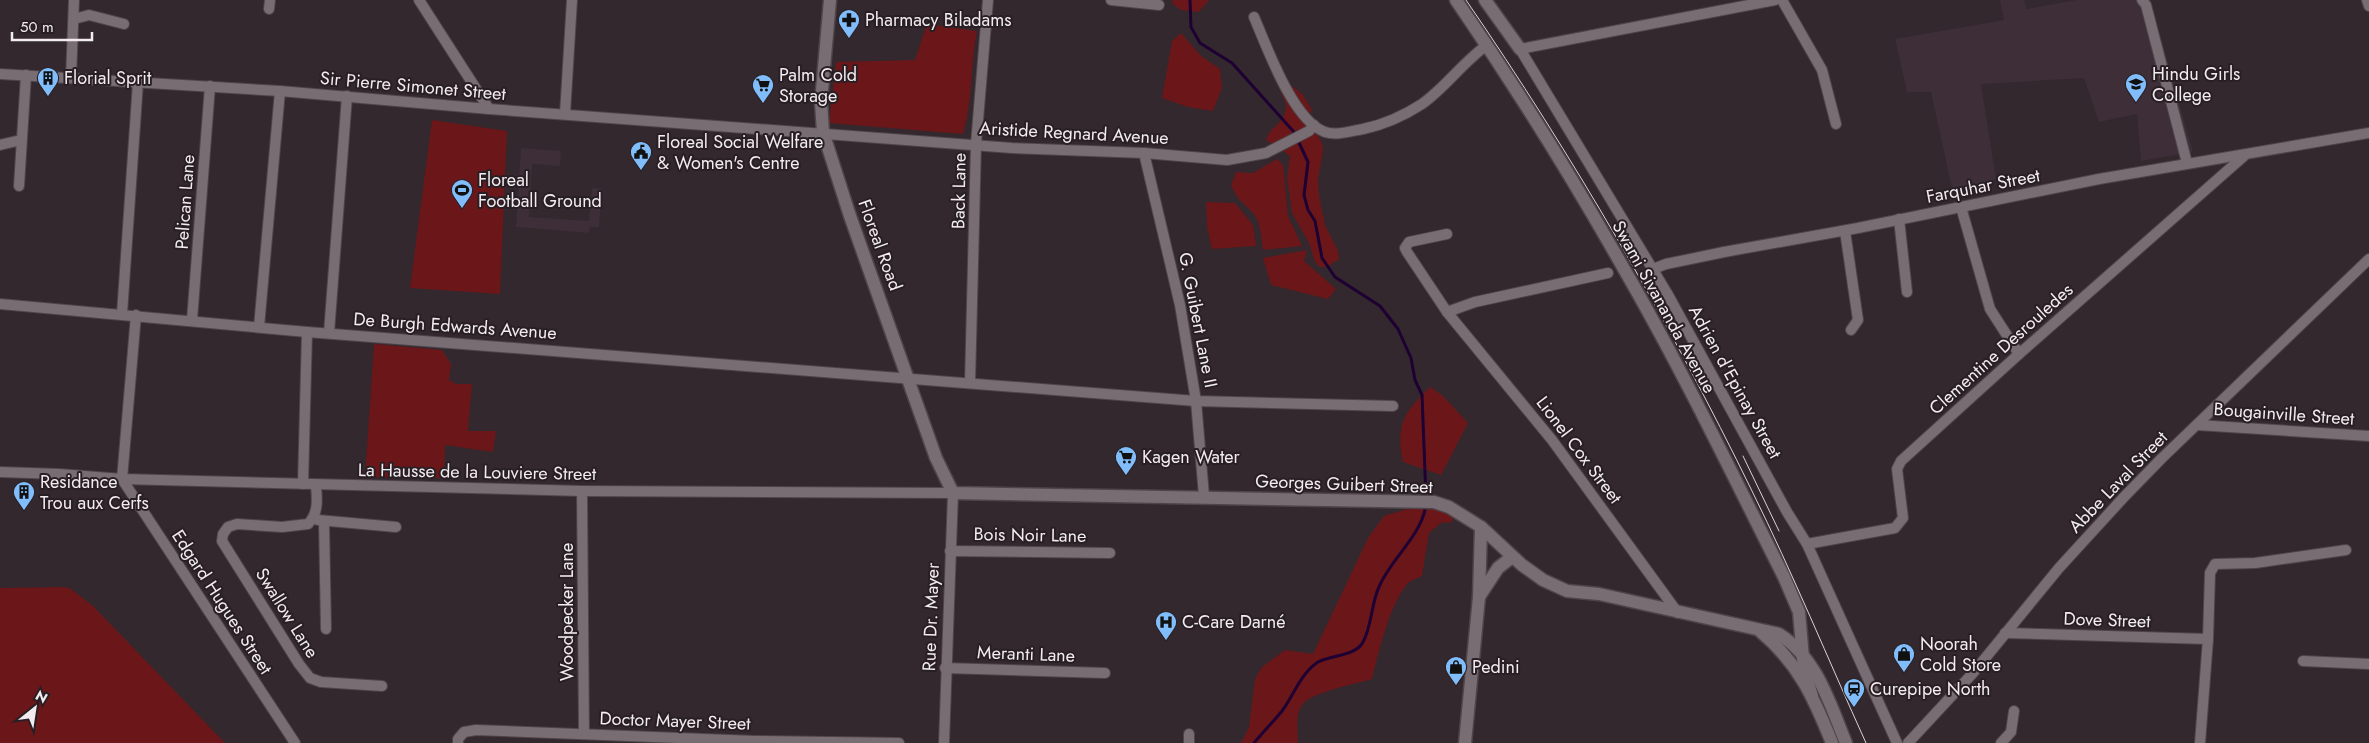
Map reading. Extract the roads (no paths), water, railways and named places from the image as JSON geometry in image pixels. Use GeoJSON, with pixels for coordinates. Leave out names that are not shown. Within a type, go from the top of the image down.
{"type":"FeatureCollection","features":[{"type":"Feature","properties":{"kind":"main road","name":"Floreal Road"},"geometry":{"type":"LineString","coordinates":[[830,0],[821,102],[823,132],[850,216],[936,458],[953,493]]}},
{"type":"Feature","properties":{"kind":"main road","name":"Swami Sivananda Avenue"},"geometry":{"type":"LineString","coordinates":[[1456,0],[1487,45],[1585,202],[1642,301],[1784,577],[1799,612],[1804,670],[1812,696]]}},
{"type":"Feature","properties":{"kind":"main road"},"geometry":{"type":"LineString","coordinates":[[1485,0],[1520,50]]}},
{"type":"Feature","properties":{"kind":"main road","name":"Georges Guibert Street"},"geometry":{"type":"LineString","coordinates":[[953,493],[1204,496],[1281,500],[1434,502],[1449,507],[1481,527],[1512,557],[1542,580],[1567,591],[1599,594],[1678,613],[1749,627],[1761,632],[1779,634]]}},
{"type":"Feature","properties":{"kind":"main road"},"geometry":{"type":"LineString","coordinates":[[1465,743],[1479,597],[1481,527]]}},
{"type":"Feature","properties":{"kind":"main road"},"geometry":{"type":"LineString","coordinates":[[1479,597],[1498,568],[1512,557]]}},
{"type":"Feature","properties":{"kind":"main road"},"geometry":{"type":"LineString","coordinates":[[1779,634],[1790,632],[1801,624]]}},
{"type":"Feature","properties":{"kind":"main road","name":"Georges Guibert Street"},"geometry":{"type":"LineString","coordinates":[[1761,632],[1788,657],[1812,696],[1832,743]]}},
{"type":"Feature","properties":{"kind":"main road"},"geometry":{"type":"LineString","coordinates":[[1779,634],[1802,652],[1820,683],[1846,743]]}},
{"type":"Feature","properties":{"kind":"street"},"geometry":{"type":"LineString","coordinates":[[71,78],[74,0]]}},
{"type":"Feature","properties":{"kind":"street"},"geometry":{"type":"LineString","coordinates":[[419,0],[489,109]]}},
{"type":"Feature","properties":{"kind":"street"},"geometry":{"type":"LineString","coordinates":[[565,114],[572,0]]}},
{"type":"Feature","properties":{"kind":"street","name":"Back Lane"},"geometry":{"type":"LineString","coordinates":[[970,383],[976,144],[988,0]]}},
{"type":"Feature","properties":{"kind":"street"},"geometry":{"type":"LineString","coordinates":[[1111,0],[1160,5]]}},
{"type":"Feature","properties":{"kind":"street"},"geometry":{"type":"LineString","coordinates":[[1520,50],[1740,3],[1774,0]]}},
{"type":"Feature","properties":{"kind":"street"},"geometry":{"type":"LineString","coordinates":[[1782,0],[1822,70],[1836,124]]}},
{"type":"Feature","properties":{"kind":"street"},"geometry":{"type":"LineString","coordinates":[[2142,0],[2146,5],[2187,163]]}},
{"type":"Feature","properties":{"kind":"street"},"geometry":{"type":"LineString","coordinates":[[2367,0],[2369,6]]}},
{"type":"Feature","properties":{"kind":"street"},"geometry":{"type":"LineString","coordinates":[[74,19],[89,15],[124,24]]}},
{"type":"Feature","properties":{"kind":"street"},"geometry":{"type":"LineString","coordinates":[[1254,17],[1278,74],[1302,114],[1312,128],[1325,132],[1340,133],[1373,127],[1402,115],[1422,103],[1469,58],[1487,45]]}},
{"type":"Feature","properties":{"kind":"street","name":"Adrien d'Epinay Street"},"geometry":{"type":"LineString","coordinates":[[1520,50],[1653,269],[1806,544],[1897,743]]}},
{"type":"Feature","properties":{"kind":"street","name":"Sir Pierre Simonet Street"},"geometry":{"type":"LineString","coordinates":[[0,74],[210,86],[489,109],[823,132]]}},
{"type":"Feature","properties":{"kind":"street"},"geometry":{"type":"LineString","coordinates":[[19,186],[26,75]]}},
{"type":"Feature","properties":{"kind":"street"},"geometry":{"type":"LineString","coordinates":[[122,314],[138,82]]}},
{"type":"Feature","properties":{"kind":"street","name":"Pelican Lane"},"geometry":{"type":"LineString","coordinates":[[192,320],[210,86]]}},
{"type":"Feature","properties":{"kind":"street"},"geometry":{"type":"LineString","coordinates":[[260,327],[280,91]]}},
{"type":"Feature","properties":{"kind":"street"},"geometry":{"type":"LineString","coordinates":[[329,333],[347,96]]}},
{"type":"Feature","properties":{"kind":"street","name":"Aristide Regnard Avenue"},"geometry":{"type":"LineString","coordinates":[[823,132],[1227,160],[1266,153],[1312,128]]}},
{"type":"Feature","properties":{"kind":"street","name":"Farquhar Street"},"geometry":{"type":"LineString","coordinates":[[1653,269],[1724,252],[1845,231],[2187,163],[2245,155],[2369,133]]}},
{"type":"Feature","properties":{"kind":"street"},"geometry":{"type":"LineString","coordinates":[[0,145],[21,140]]}},
{"type":"Feature","properties":{"kind":"street","name":"G. Guibert Lane II"},"geometry":{"type":"LineString","coordinates":[[1144,153],[1180,305],[1196,401],[1204,496]]}},
{"type":"Feature","properties":{"kind":"street","name":"Clementine Desrouledes"},"geometry":{"type":"LineString","coordinates":[[1806,544],[1896,528],[1901,524],[1903,518],[1898,469],[1900,461],[2245,155]]}},
{"type":"Feature","properties":{"kind":"street"},"geometry":{"type":"LineString","coordinates":[[1961,207],[1990,309],[2019,354]]}},
{"type":"Feature","properties":{"kind":"street"},"geometry":{"type":"LineString","coordinates":[[1899,219],[1907,292]]}},
{"type":"Feature","properties":{"kind":"street"},"geometry":{"type":"LineString","coordinates":[[1845,231],[1858,320],[1852,330]]}},
{"type":"Feature","properties":{"kind":"street","name":"Lionel Cox Street"},"geometry":{"type":"LineString","coordinates":[[1447,234],[1409,242],[1405,248],[1448,312],[1552,440],[1678,613]]}},
{"type":"Feature","properties":{"kind":"street","name":"Abbe Laval Street"},"geometry":{"type":"LineString","coordinates":[[1908,743],[1973,672],[2059,568],[2124,497],[2369,259]]}},
{"type":"Feature","properties":{"kind":"street"},"geometry":{"type":"LineString","coordinates":[[1448,312],[1475,302],[1608,273]]}},
{"type":"Feature","properties":{"kind":"street","name":"De Burgh Edwards Avenue"},"geometry":{"type":"LineString","coordinates":[[0,304],[192,320],[307,332],[1196,401],[1393,406]]}},
{"type":"Feature","properties":{"kind":"street"},"geometry":{"type":"LineString","coordinates":[[122,479],[136,315]]}},
{"type":"Feature","properties":{"kind":"street"},"geometry":{"type":"LineString","coordinates":[[303,484],[307,332]]}},
{"type":"Feature","properties":{"kind":"street","name":"Bougainville Street"},"geometry":{"type":"LineString","coordinates":[[2197,425],[2369,436]]}},
{"type":"Feature","properties":{"kind":"street","name":"La Hausse de la Louviere Street"},"geometry":{"type":"LineString","coordinates":[[0,472],[122,479],[582,491],[953,493]]}},
{"type":"Feature","properties":{"kind":"street","name":"Edgard Hugues Street"},"geometry":{"type":"LineString","coordinates":[[122,479],[295,743]]}},
{"type":"Feature","properties":{"kind":"street"},"geometry":{"type":"LineString","coordinates":[[316,484],[317,504],[310,522],[324,521],[396,527]]}},
{"type":"Feature","properties":{"kind":"street","name":"Woodpecker Lane"},"geometry":{"type":"LineString","coordinates":[[582,491],[584,733]]}},
{"type":"Feature","properties":{"kind":"street","name":"Rue Dr. Mayer"},"geometry":{"type":"LineString","coordinates":[[944,743],[953,493]]}},
{"type":"Feature","properties":{"kind":"street"},"geometry":{"type":"LineString","coordinates":[[324,521],[326,629]]}},
{"type":"Feature","properties":{"kind":"street","name":"Swallow Lane"},"geometry":{"type":"LineString","coordinates":[[310,522],[282,527],[236,524],[228,527],[223,534],[222,541],[299,664],[310,678],[321,682],[382,686]]}},
{"type":"Feature","properties":{"kind":"street"},"geometry":{"type":"LineString","coordinates":[[2200,743],[2208,639],[2210,574],[2215,564],[2255,563],[2346,550]]}},
{"type":"Feature","properties":{"kind":"street","name":"Bois Noir Lane"},"geometry":{"type":"LineString","coordinates":[[950,551],[1110,553]]}},
{"type":"Feature","properties":{"kind":"street","name":"Dove Street"},"geometry":{"type":"LineString","coordinates":[[2005,633],[2208,639]]}},
{"type":"Feature","properties":{"kind":"street"},"geometry":{"type":"LineString","coordinates":[[2303,661],[2369,664]]}},
{"type":"Feature","properties":{"kind":"street","name":"Meranti Lane"},"geometry":{"type":"LineString","coordinates":[[946,668],[1105,673]]}},
{"type":"Feature","properties":{"kind":"street"},"geometry":{"type":"LineString","coordinates":[[2000,743],[2011,732],[2014,711]]}},
{"type":"Feature","properties":{"kind":"street","name":"Doctor Mayer Street"},"geometry":{"type":"LineString","coordinates":[[458,743],[458,739],[464,732],[476,730],[755,741],[898,743]]}},
{"type":"Feature","properties":{"kind":"waterway"},"geometry":{"type":"LineString","coordinates":[[1190,0],[1191,27],[1200,43],[1232,63],[1294,132],[1308,162],[1304,195],[1308,210],[1315,221],[1322,258],[1335,277],[1380,306],[1398,329],[1411,358],[1415,380],[1422,395],[1426,498]]}},
{"type":"Feature","properties":{"kind":"waterway"},"geometry":{"type":"LineString","coordinates":[[1254,743],[1282,711],[1306,672],[1318,662],[1349,653],[1360,647],[1366,636],[1374,601],[1384,576],[1418,527],[1426,505]]}},
{"type":"Feature","properties":{"kind":"tram line"},"geometry":{"type":"LineString","coordinates":[[1466,0],[1582,179],[1687,364],[1767,522],[1866,743]]}},
{"type":"Feature","properties":{"kind":"tram line"},"geometry":{"type":"LineString","coordinates":[[1743,456],[1779,531]]}},
{"type":"Feature","properties":{"kind":"place","name":"Pharmacy Biladams"},"geometry":{"type":"Point","coordinates":[849,39]}},
{"type":"Feature","properties":{"kind":"place","name":"Florial Sprit"},"geometry":{"type":"Point","coordinates":[48,97]}},
{"type":"Feature","properties":{"kind":"place","name":"Hindu Girls College"},"geometry":{"type":"Point","coordinates":[2136,103]}},
{"type":"Feature","properties":{"kind":"place","name":"Palm Cold Storage"},"geometry":{"type":"Point","coordinates":[763,104]}},
{"type":"Feature","properties":{"kind":"place","name":"Floreal Social Welfare & Women's Centre"},"geometry":{"type":"Point","coordinates":[641,171]}},
{"type":"Feature","properties":{"kind":"place","name":"Floreal Football Ground"},"geometry":{"type":"Point","coordinates":[462,209]}},
{"type":"Feature","properties":{"kind":"place","name":"Kagen Water"},"geometry":{"type":"Point","coordinates":[1126,476]}},
{"type":"Feature","properties":{"kind":"place","name":"Residance Trou aux Cerfs"},"geometry":{"type":"Point","coordinates":[24,511]}},
{"type":"Feature","properties":{"kind":"place","name":"C-Care Darné"},"geometry":{"type":"Point","coordinates":[1166,641]}},
{"type":"Feature","properties":{"kind":"place","name":"Noorah Cold Store"},"geometry":{"type":"Point","coordinates":[1904,673]}},
{"type":"Feature","properties":{"kind":"place","name":"Pedini"},"geometry":{"type":"Point","coordinates":[1456,686]}},
{"type":"Feature","properties":{"kind":"place","name":"Curepipe North"},"geometry":{"type":"Point","coordinates":[1854,708]}}]}
